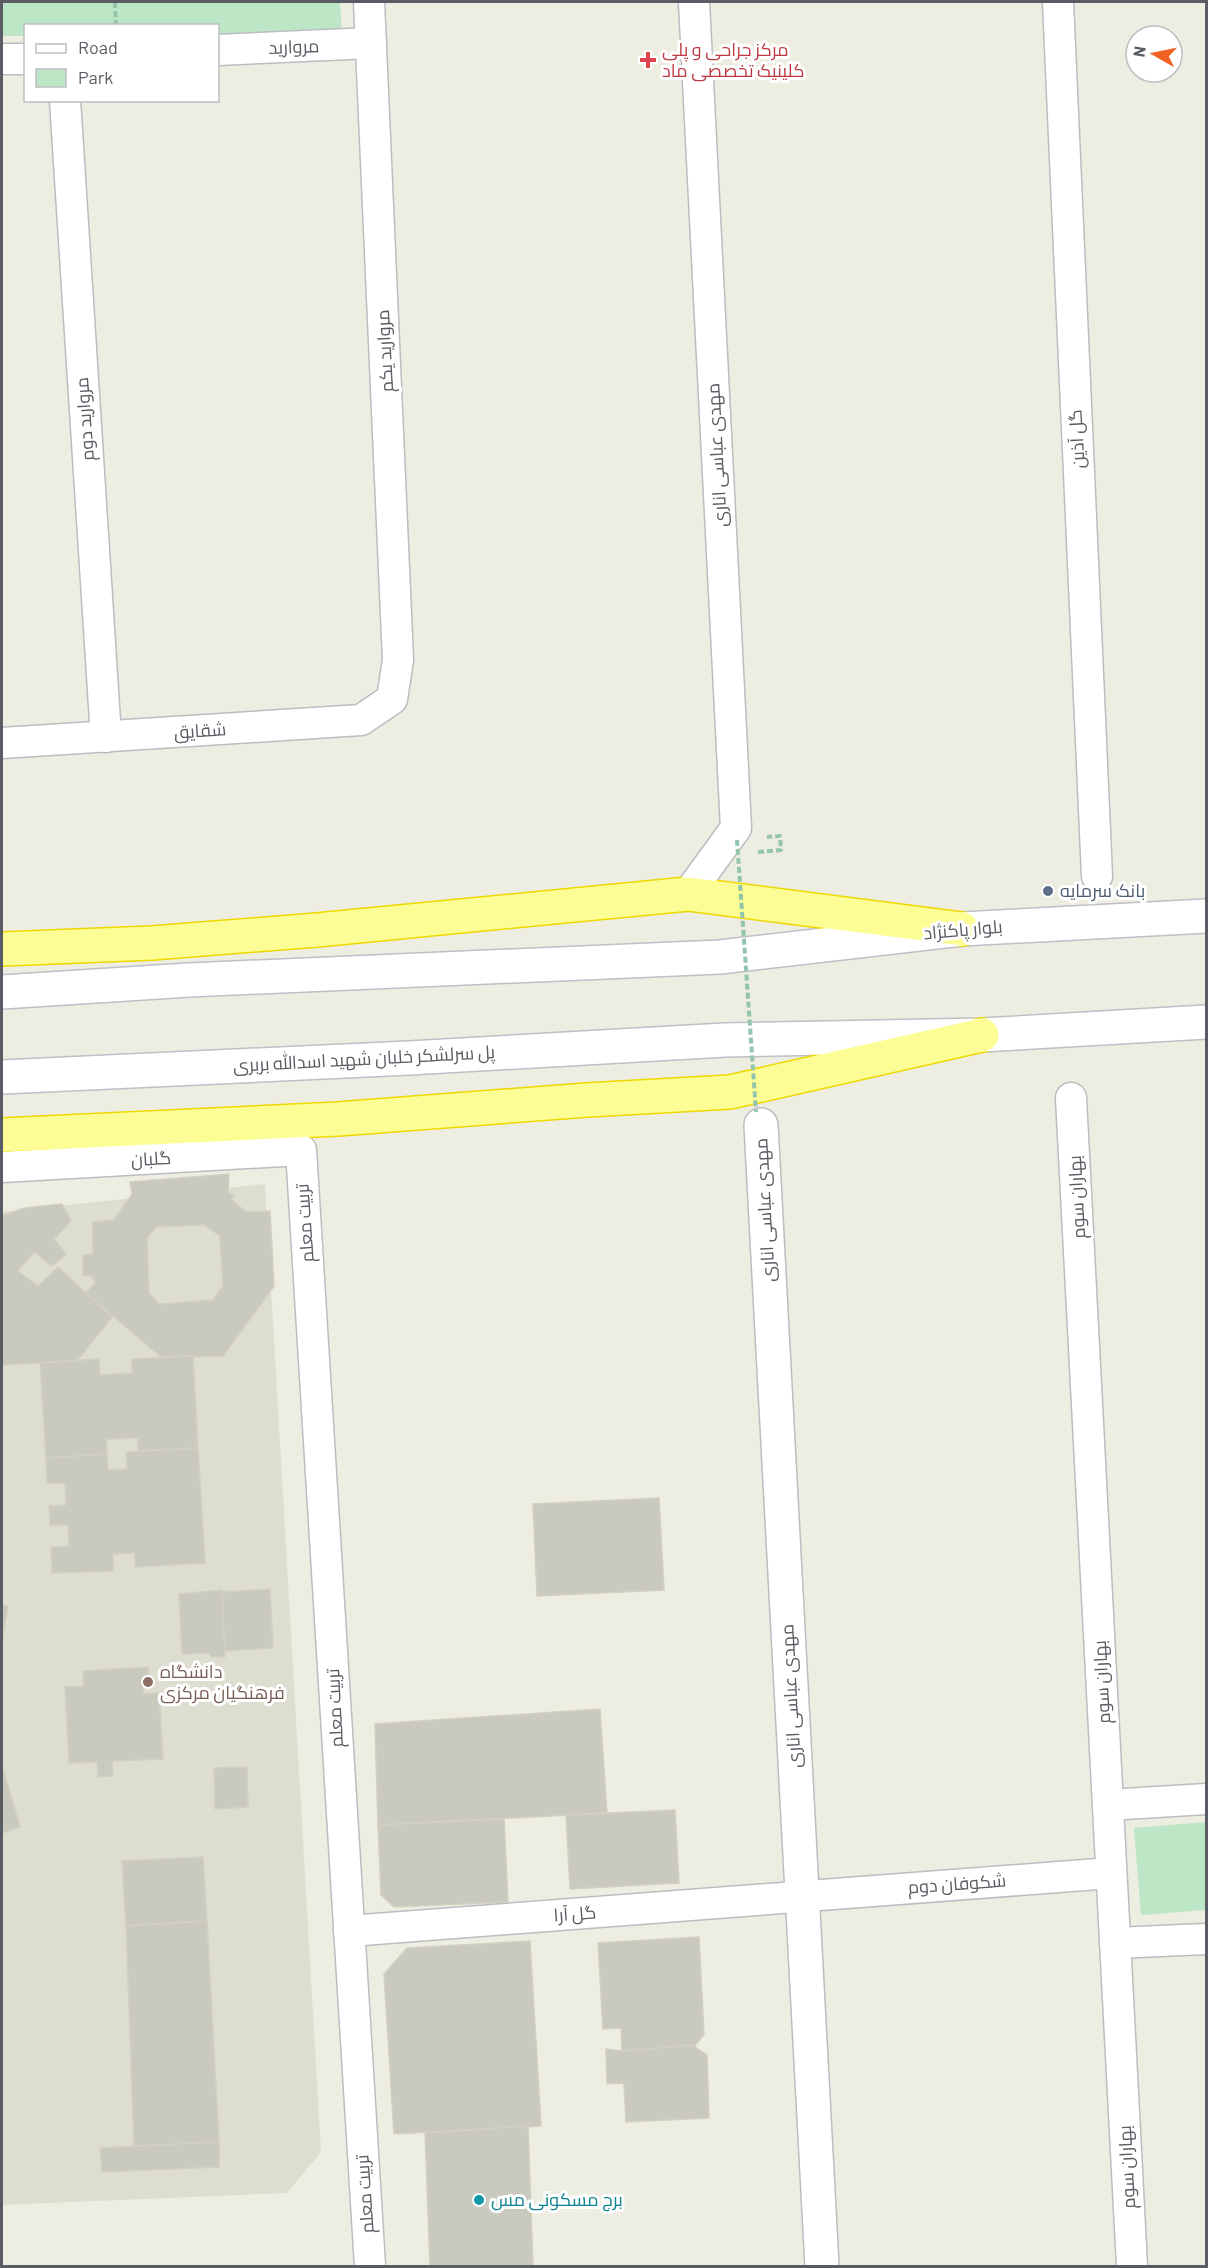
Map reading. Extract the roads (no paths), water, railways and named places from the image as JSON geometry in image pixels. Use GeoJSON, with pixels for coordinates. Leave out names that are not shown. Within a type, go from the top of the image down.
{"type":"FeatureCollection","features":[{"type":"Feature","properties":{"kind":"highway"},"geometry":{"type":"LineString","coordinates":[[2,949],[163,942],[688,894],[962,929]]}},
{"type":"Feature","properties":{"kind":"highway"},"geometry":{"type":"LineString","coordinates":[[2,1135],[338,1119],[730,1092],[982,1035]]}},
{"type":"Feature","properties":{"kind":"main road","name":"بلوار پاکنژاد"},"geometry":{"type":"LineString","coordinates":[[2,992],[189,980],[720,957],[962,929],[1206,916]]}},
{"type":"Feature","properties":{"kind":"main road"},"geometry":{"type":"LineString","coordinates":[[982,1035],[1206,1022]]}},
{"type":"Feature","properties":{"kind":"main road","name":"پل سرلشکر خلبان شهید اسدالله بربری"},"geometry":{"type":"LineString","coordinates":[[2,1077],[409,1058],[725,1040],[982,1035]]}},
{"type":"Feature","properties":{"kind":"main road","name":"مهدی عباسی اناری"},"geometry":{"type":"LineString","coordinates":[[759,1118],[822,2266]]}},
{"type":"Feature","properties":{"kind":"street","name":"مروارید یکم"},"geometry":{"type":"LineString","coordinates":[[369,2],[398,660],[392,699]]}},
{"type":"Feature","properties":{"kind":"street","name":"مهدی عباسی اناری"},"geometry":{"type":"LineString","coordinates":[[688,894],[737,834],[694,2]]}},
{"type":"Feature","properties":{"kind":"street","name":"گل آذین"},"geometry":{"type":"LineString","coordinates":[[1058,2],[1097,876]]}},
{"type":"Feature","properties":{"kind":"street","name":"مروارید"},"geometry":{"type":"LineString","coordinates":[[219,50],[371,44]]}},
{"type":"Feature","properties":{"kind":"street"},"geometry":{"type":"LineString","coordinates":[[2,59],[24,59]]}},
{"type":"Feature","properties":{"kind":"street","name":"مروارید دوم"},"geometry":{"type":"LineString","coordinates":[[65,102],[106,737]]}},
{"type":"Feature","properties":{"kind":"street","name":"شقایق"},"geometry":{"type":"LineString","coordinates":[[2,743],[361,720],[392,699]]}},
{"type":"Feature","properties":{"kind":"street","name":"بهاران سوم"},"geometry":{"type":"LineString","coordinates":[[1071,1098],[1132,2266]]}},
{"type":"Feature","properties":{"kind":"street","name":"گلبان"},"geometry":{"type":"LineString","coordinates":[[2,1167],[301,1150]]}},
{"type":"Feature","properties":{"kind":"street","name":"تربیت معلم"},"geometry":{"type":"LineString","coordinates":[[301,1150],[370,2266]]}},
{"type":"Feature","properties":{"kind":"street"},"geometry":{"type":"LineString","coordinates":[[1108,1805],[1206,1800]]}},
{"type":"Feature","properties":{"kind":"street","name":"شکوفان دوم"},"geometry":{"type":"LineString","coordinates":[[802,1896],[1111,1873]]}},
{"type":"Feature","properties":{"kind":"street","name":"گل آرا"},"geometry":{"type":"LineString","coordinates":[[349,1931],[802,1896]]}},
{"type":"Feature","properties":{"kind":"street"},"geometry":{"type":"LineString","coordinates":[[1115,1943],[1206,1939]]}},
{"type":"Feature","properties":{"kind":"place","name":"مرکز جراحی و پلی کلینیک تخصصی ماد"},"geometry":{"type":"Point","coordinates":[648,60]}},
{"type":"Feature","properties":{"kind":"place","name":"بانک سرمایه"},"geometry":{"type":"Point","coordinates":[1048,891]}},
{"type":"Feature","properties":{"kind":"place","name":"دانشگاه فرهنگیان مرکزی"},"geometry":{"type":"Point","coordinates":[148,1682]}},
{"type":"Feature","properties":{"kind":"place","name":"برج مسکونی مس"},"geometry":{"type":"Point","coordinates":[479,2200]}}]}
